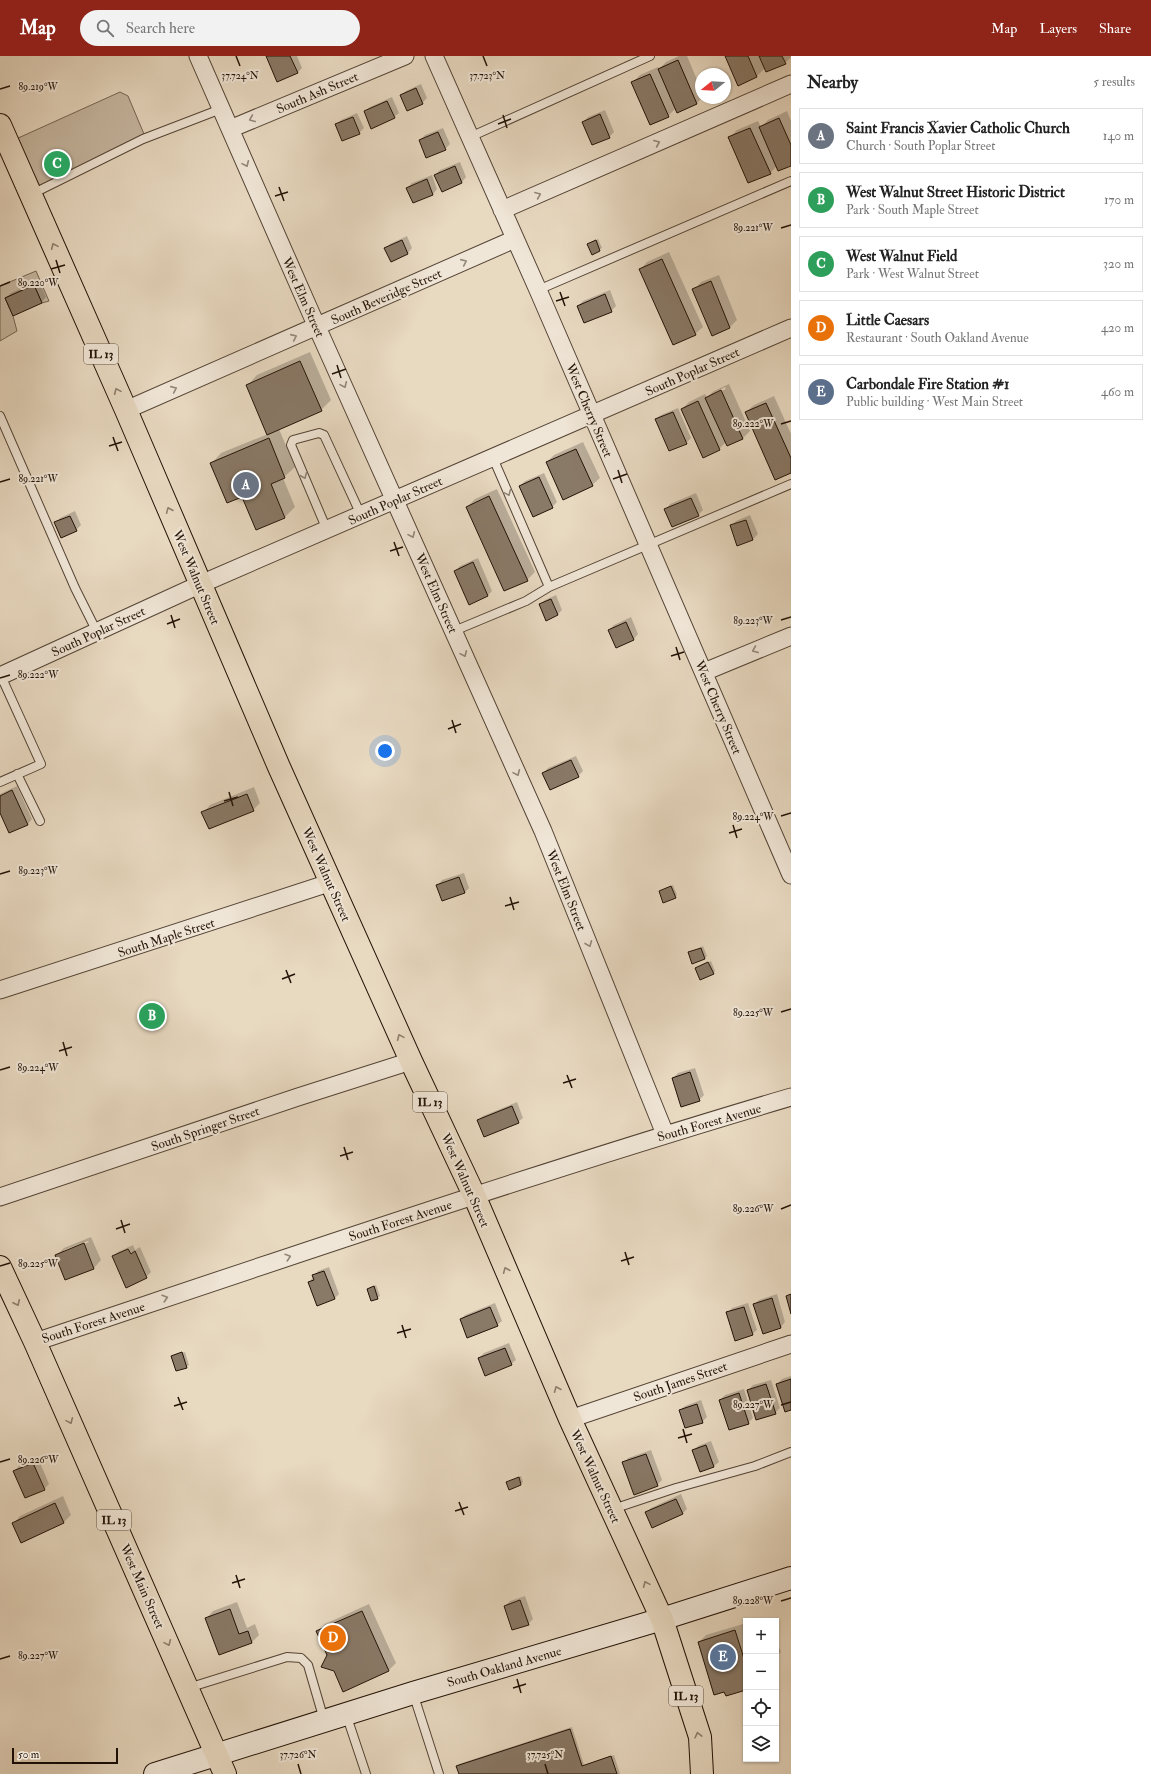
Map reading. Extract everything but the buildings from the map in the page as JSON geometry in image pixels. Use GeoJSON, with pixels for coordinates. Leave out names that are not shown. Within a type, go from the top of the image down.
{"type":"FeatureCollection","features":[{"type":"Feature","properties":{"kind":"highway","name":"West Walnut Street"},"geometry":{"type":"LineString","coordinates":[[0,125],[126,410],[279,767],[332,882],[411,1061],[474,1195],[570,1419],[662,1619]]}},
{"type":"Feature","properties":{"kind":"highway","name":"West Main Street"},"geometry":{"type":"LineString","coordinates":[[0,1268],[35,1342],[221,1764]]}},
{"type":"Feature","properties":{"kind":"highway","name":"IL 13"},"geometry":{"type":"LineString","coordinates":[[662,1619],[700,1737],[702,1774]]}},
{"type":"Feature","properties":{"kind":"street","name":"West Elm Street"},"geometry":{"type":"LineString","coordinates":[[198,56],[317,327],[396,500],[543,831],[665,1134]]}},
{"type":"Feature","properties":{"kind":"street","name":"South Ash Street"},"geometry":{"type":"LineString","coordinates":[[230,129],[405,56]]}},
{"type":"Feature","properties":{"kind":"street","name":"West Cherry Street"},"geometry":{"type":"LineString","coordinates":[[434,56],[538,290],[791,874]]}},
{"type":"Feature","properties":{"kind":"street"},"geometry":{"type":"LineString","coordinates":[[502,210],[791,84]]}},
{"type":"Feature","properties":{"kind":"street","name":"South Beveridge Street"},"geometry":{"type":"LineString","coordinates":[[126,410],[515,239]]}},
{"type":"Feature","properties":{"kind":"street","name":"South Poplar Street"},"geometry":{"type":"LineString","coordinates":[[1,676],[201,584],[791,328]]}},
{"type":"Feature","properties":{"kind":"street"},"geometry":{"type":"LineString","coordinates":[[704,672],[791,636]]}},
{"type":"Feature","properties":{"kind":"street","name":"South Maple Street"},"geometry":{"type":"LineString","coordinates":[[0,990],[332,882]]}},
{"type":"Feature","properties":{"kind":"street","name":"South Springer Street"},"geometry":{"type":"LineString","coordinates":[[0,1198],[298,1097],[411,1061]]}},
{"type":"Feature","properties":{"kind":"street","name":"South Forest Avenue"},"geometry":{"type":"LineString","coordinates":[[35,1342],[474,1195],[665,1134],[791,1098]]}},
{"type":"Feature","properties":{"kind":"street","name":"South James Street"},"geometry":{"type":"LineString","coordinates":[[570,1419],[791,1344]]}},
{"type":"Feature","properties":{"kind":"street","name":"South Oakland Avenue"},"geometry":{"type":"LineString","coordinates":[[155,1774],[221,1764],[325,1721],[346,1714],[662,1619],[791,1578]]}},
{"type":"Feature","properties":{"kind":"lane"},"geometry":{"type":"LineString","coordinates":[[470,138],[650,56]]}},
{"type":"Feature","properties":{"kind":"lane"},"geometry":{"type":"LineString","coordinates":[[31,195],[143,139],[221,109]]}},
{"type":"Feature","properties":{"kind":"lane"},"geometry":{"type":"LineString","coordinates":[[538,290],[791,181]]}},
{"type":"Feature","properties":{"kind":"lane"},"geometry":{"type":"LineString","coordinates":[[0,416],[75,588],[97,632]]}},
{"type":"Feature","properties":{"kind":"lane"},"geometry":{"type":"LineString","coordinates":[[327,530],[291,445],[293,440],[319,432],[324,435],[361,515]]}},
{"type":"Feature","properties":{"kind":"lane"},"geometry":{"type":"LineString","coordinates":[[493,458],[549,588]]}},
{"type":"Feature","properties":{"kind":"lane"},"geometry":{"type":"LineString","coordinates":[[454,631],[526,601],[549,588],[791,484]]}},
{"type":"Feature","properties":{"kind":"lane"},"geometry":{"type":"LineString","coordinates":[[0,782],[41,764],[1,676]]}},
{"type":"Feature","properties":{"kind":"lane"},"geometry":{"type":"LineString","coordinates":[[17,774],[40,821]]}},
{"type":"Feature","properties":{"kind":"lane"},"geometry":{"type":"LineString","coordinates":[[612,1510],[676,1488],[755,1466],[791,1452]]}},
{"type":"Feature","properties":{"kind":"lane"},"geometry":{"type":"LineString","coordinates":[[188,1688],[288,1657],[301,1658],[308,1665],[325,1721]]}},
{"type":"Feature","properties":{"kind":"lane"},"geometry":{"type":"LineString","coordinates":[[413,1693],[439,1774]]}},
{"type":"Feature","properties":{"kind":"lane"},"geometry":{"type":"LineString","coordinates":[[346,1714],[366,1774]]}},
{"type":"Feature","properties":{"kind":"shaded area"},"geometry":{"type":"Polygon","coordinates":[[[120,92],[128,96],[144,134],[39,190],[16,139],[120,92]]]}},
{"type":"Feature","properties":{"kind":"shaded area"},"geometry":{"type":"Polygon","coordinates":[[[36,271],[49,301],[42,303],[34,285],[5,298],[13,316],[17,331],[0,341],[0,286],[36,271]]]}},
{"type":"Feature","properties":{"kind":"place","name":"West Walnut Field"},"geometry":{"type":"Point","coordinates":[57,164]}},
{"type":"Feature","properties":{"kind":"place","name":"Saint Francis Xavier Catholic Church"},"geometry":{"type":"Point","coordinates":[246,485]}},
{"type":"Feature","properties":{"kind":"place","name":"West Walnut Street Historic District"},"geometry":{"type":"Point","coordinates":[152,1016]}},
{"type":"Feature","properties":{"kind":"place","name":"Little Caesars"},"geometry":{"type":"Point","coordinates":[333,1638]}},
{"type":"Feature","properties":{"kind":"place","name":"Carbondale Fire Station #1"},"geometry":{"type":"Point","coordinates":[723,1657]}}]}
